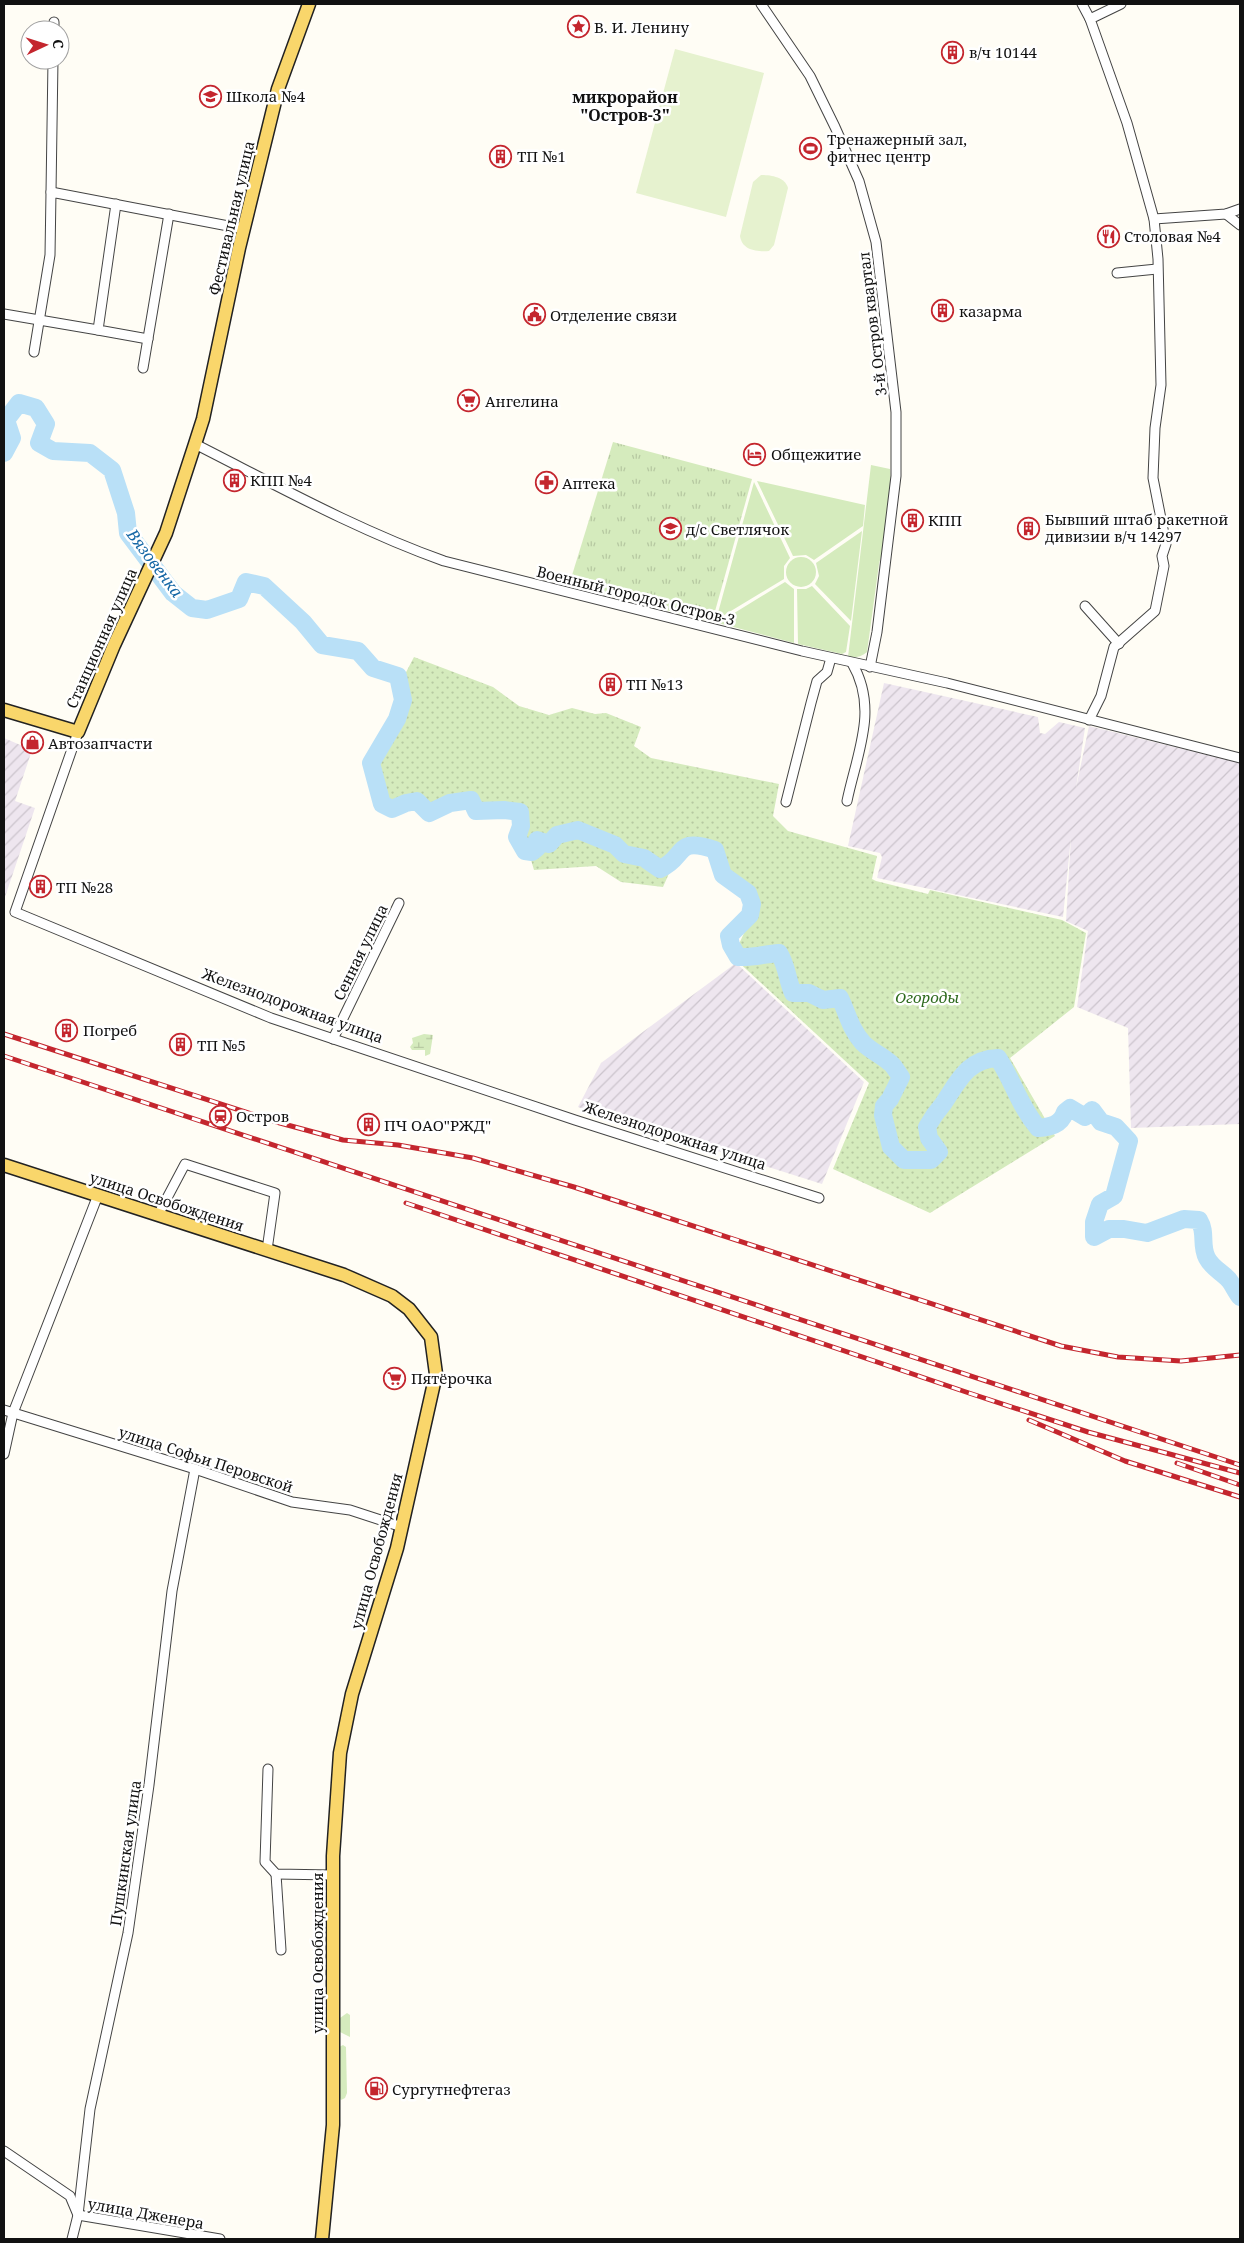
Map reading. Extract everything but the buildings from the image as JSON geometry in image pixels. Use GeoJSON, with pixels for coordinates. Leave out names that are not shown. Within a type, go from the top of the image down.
{"type":"FeatureCollection","features":[{"type":"Feature","properties":{"kind":"main road","name":"Фестивальная улица"},"geometry":{"type":"LineString","coordinates":[[194,444],[202,418],[244,229],[278,89],[309,4]]}},
{"type":"Feature","properties":{"kind":"main road","name":"Станционная улица"},"geometry":{"type":"LineString","coordinates":[[78,732],[114,645],[166,533],[194,444]]}},
{"type":"Feature","properties":{"kind":"main road"},"geometry":{"type":"LineString","coordinates":[[4,710],[78,732]]}},
{"type":"Feature","properties":{"kind":"main road","name":"улица Освобождения"},"geometry":{"type":"LineString","coordinates":[[4,1165],[344,1275],[392,1296],[409,1309],[431,1337],[436,1374],[402,1526],[352,1694],[340,1753],[333,1875],[333,2125],[322,2239]]}},
{"type":"Feature","properties":{"kind":"street","name":"3-й Остров квартал"},"geometry":{"type":"LineString","coordinates":[[761,4],[810,76],[835,127],[859,181],[876,242],[896,412],[896,476],[877,632],[870,667]]}},
{"type":"Feature","properties":{"kind":"street"},"geometry":{"type":"LineString","coordinates":[[1082,4],[1090,19],[1127,123],[1154,219],[1161,385],[1155,428],[1153,478],[1166,544],[1162,556],[1164,566],[1155,611],[1114,647],[1101,696],[1089,720]]}},
{"type":"Feature","properties":{"kind":"street"},"geometry":{"type":"LineString","coordinates":[[1090,19],[1121,4]]}},
{"type":"Feature","properties":{"kind":"street"},"geometry":{"type":"LineString","coordinates":[[34,352],[50,256],[53,70]]}},
{"type":"Feature","properties":{"kind":"street"},"geometry":{"type":"LineString","coordinates":[[51,192],[244,229]]}},
{"type":"Feature","properties":{"kind":"street"},"geometry":{"type":"LineString","coordinates":[[98,330],[116,204]]}},
{"type":"Feature","properties":{"kind":"street"},"geometry":{"type":"LineString","coordinates":[[1154,219],[1226,214],[1240,209]]}},
{"type":"Feature","properties":{"kind":"street"},"geometry":{"type":"LineString","coordinates":[[143,368],[169,214]]}},
{"type":"Feature","properties":{"kind":"street"},"geometry":{"type":"LineString","coordinates":[[1226,214],[1240,225]]}},
{"type":"Feature","properties":{"kind":"street"},"geometry":{"type":"LineString","coordinates":[[1117,273],[1157,269]]}},
{"type":"Feature","properties":{"kind":"street"},"geometry":{"type":"LineString","coordinates":[[4,314],[148,338]]}},
{"type":"Feature","properties":{"kind":"street","name":"Военный городок Остров-3"},"geometry":{"type":"LineString","coordinates":[[194,444],[295,496],[403,546],[444,561],[831,658],[947,683],[1240,758]]}},
{"type":"Feature","properties":{"kind":"street"},"geometry":{"type":"LineString","coordinates":[[1085,606],[1119,644]]}},
{"type":"Feature","properties":{"kind":"street"},"geometry":{"type":"LineString","coordinates":[[786,802],[810,703],[817,681],[828,672],[831,658]]}},
{"type":"Feature","properties":{"kind":"street"},"geometry":{"type":"LineString","coordinates":[[846,801],[866,716],[861,678],[852,663]]}},
{"type":"Feature","properties":{"kind":"street","name":"Железнодорожная улица"},"geometry":{"type":"LineString","coordinates":[[78,732],[15,912],[271,1018],[575,1120],[819,1198]]}},
{"type":"Feature","properties":{"kind":"street","name":"Сенная улица"},"geometry":{"type":"LineString","coordinates":[[333,1039],[399,904]]}},
{"type":"Feature","properties":{"kind":"street"},"geometry":{"type":"LineString","coordinates":[[158,1215],[184,1164],[275,1193],[267,1250]]}},
{"type":"Feature","properties":{"kind":"street"},"geometry":{"type":"LineString","coordinates":[[4,1454],[8,1411],[98,1195]]}},
{"type":"Feature","properties":{"kind":"street","name":"улица Софьи Перовской"},"geometry":{"type":"LineString","coordinates":[[8,1411],[195,1469],[292,1502],[350,1510],[402,1526]]}},
{"type":"Feature","properties":{"kind":"street","name":"Пушкинская улица"},"geometry":{"type":"LineString","coordinates":[[72,2239],[78,2215],[90,2109],[128,1933],[149,1785],[172,1591],[195,1469]]}},
{"type":"Feature","properties":{"kind":"street"},"geometry":{"type":"LineString","coordinates":[[268,1770],[265,1862],[276,1874],[281,1950]]}},
{"type":"Feature","properties":{"kind":"street"},"geometry":{"type":"LineString","coordinates":[[276,1874],[333,1875]]}},
{"type":"Feature","properties":{"kind":"street","name":"улица Дженера"},"geometry":{"type":"LineString","coordinates":[[4,2151],[70,2196],[78,2215],[192,2237],[220,2239]]}},
{"type":"Feature","properties":{"kind":"shaded area"},"geometry":{"type":"Polygon","coordinates":[[[884,683],[1038,717],[1040,733],[1045,734],[1059,722],[1085,728],[1076,788],[1089,726],[1240,763],[1240,1124],[1131,1128],[1128,1028],[1077,1007],[1088,931],[1066,921],[1071,837],[1063,917],[877,878],[882,857],[880,853],[848,846],[884,683]]]}},
{"type":"Feature","properties":{"kind":"shaded area"},"geometry":{"type":"Polygon","coordinates":[[[4,738],[32,750],[15,801],[35,808],[4,900],[4,738]]]}},
{"type":"Feature","properties":{"kind":"shaded area"},"geometry":{"type":"Polygon","coordinates":[[[736,963],[864,1082],[822,1184],[578,1107],[601,1063],[736,963]]]}},
{"type":"Feature","properties":{"kind":"green space"},"geometry":{"type":"Polygon","coordinates":[[[675,49],[764,73],[726,217],[636,193],[675,49]]]}},
{"type":"Feature","properties":{"kind":"green space"},"geometry":{"type":"Polygon","coordinates":[[[761,175],[781,179],[788,188],[774,245],[769,251],[750,249],[741,241],[740,236],[753,182],[761,175]]]}},
{"type":"Feature","properties":{"kind":"green space"},"geometry":{"type":"Polygon","coordinates":[[[613,442],[752,479],[712,622],[569,585],[613,442]]]}},
{"type":"Feature","properties":{"kind":"green space"},"geometry":{"type":"Polygon","coordinates":[[[871,465],[890,469],[893,509],[879,564],[867,652],[858,657],[848,657],[871,465]]]}},
{"type":"Feature","properties":{"kind":"green space"},"geometry":{"type":"Polygon","coordinates":[[[757,481],[865,505],[863,526],[814,560],[806,555],[793,556],[757,481]]]}},
{"type":"Feature","properties":{"kind":"green space"},"geometry":{"type":"Polygon","coordinates":[[[754,482],[790,558],[784,566],[784,579],[716,620],[754,482]]]}},
{"type":"Feature","properties":{"kind":"green space"},"geometry":{"type":"Polygon","coordinates":[[[862,531],[851,621],[815,584],[819,576],[816,563],[862,531]]]}},
{"type":"Feature","properties":{"kind":"green space"},"geometry":{"type":"Polygon","coordinates":[[[801,557],[812,561],[816,572],[812,583],[801,587],[790,583],[786,572],[790,561],[801,557]]]}},
{"type":"Feature","properties":{"kind":"green space"},"geometry":{"type":"Polygon","coordinates":[[[785,582],[794,589],[794,643],[718,623],[785,582]]]}},
{"type":"Feature","properties":{"kind":"green space"},"geometry":{"type":"Polygon","coordinates":[[[812,586],[850,626],[846,652],[842,654],[798,644],[797,589],[806,589],[812,586]]]}},
{"type":"Feature","properties":{"kind":"green space","name":"Огороды"},"geometry":{"type":"Polygon","coordinates":[[[414,657],[493,687],[519,706],[549,715],[572,708],[595,714],[606,713],[641,727],[634,746],[651,758],[779,784],[773,816],[788,831],[877,856],[872,879],[876,881],[928,894],[930,890],[1062,920],[1086,933],[1074,1007],[1010,1058],[1055,1136],[930,1213],[833,1169],[869,1083],[733,957],[756,907],[753,891],[729,873],[723,854],[716,844],[694,839],[682,844],[663,887],[621,882],[596,866],[534,870],[526,843],[524,806],[481,803],[470,794],[448,799],[430,806],[420,798],[391,803],[384,800],[376,772],[377,760],[391,738],[403,712],[403,678],[414,657]]]}},
{"type":"Feature","properties":{"kind":"green space"},"geometry":{"type":"Polygon","coordinates":[[[424,1034],[433,1035],[430,1054],[425,1056],[425,1050],[412,1050],[410,1047],[413,1043],[412,1038],[424,1034]]]}},
{"type":"Feature","properties":{"kind":"green space"},"geometry":{"type":"Polygon","coordinates":[[[347,2013],[350,2015],[350,2037],[340,2032],[340,2018],[347,2013]]]}},
{"type":"Feature","properties":{"kind":"green space"},"geometry":{"type":"Polygon","coordinates":[[[343,2045],[346,2047],[347,2093],[345,2098],[341,2100],[339,2096],[339,2047],[343,2045]]]}},
{"type":"Feature","properties":{"kind":"waterway","name":"Вязовенка"},"geometry":{"type":"LineString","coordinates":[[4,453],[12,438],[6,420],[19,403],[36,408],[46,424],[39,443],[53,451],[90,453],[112,470],[126,513],[128,533],[173,593],[192,608],[207,610],[239,599],[246,582],[264,586],[303,622],[322,645],[358,651],[373,668],[398,676],[403,700],[397,719],[371,763],[382,804],[392,809],[417,801],[429,813],[450,803],[471,800],[476,811],[504,810],[520,812],[521,826],[517,837],[525,851],[532,852],[537,848],[537,840],[549,844],[557,835],[578,830],[615,845],[624,854],[644,858],[660,869],[687,847],[693,845],[715,850],[723,875],[748,893],[752,904],[750,915],[729,936],[731,945],[738,957],[779,953],[793,993],[809,993],[823,1000],[840,998],[852,1027],[863,1043],[891,1063],[901,1077],[890,1099],[884,1106],[883,1115],[891,1147],[904,1160],[931,1160],[939,1152],[929,1138],[927,1127],[964,1073],[987,1059],[998,1058],[1026,1111],[1038,1128],[1058,1123],[1070,1108],[1085,1117],[1092,1110],[1101,1122],[1116,1127],[1129,1141],[1114,1196],[1100,1204],[1094,1222],[1094,1237],[1109,1229],[1124,1229],[1147,1233],[1184,1219],[1199,1220],[1203,1230],[1204,1248],[1207,1258],[1229,1280],[1240,1297]]}},
{"type":"Feature","properties":{"kind":"railway"},"geometry":{"type":"LineString","coordinates":[[4,1034],[280,1123],[343,1140],[398,1145],[473,1158],[574,1187],[1061,1346],[1118,1357],[1181,1361],[1240,1355]]}},
{"type":"Feature","properties":{"kind":"railway"},"geometry":{"type":"LineString","coordinates":[[4,1056],[1240,1465]]}},
{"type":"Feature","properties":{"kind":"railway"},"geometry":{"type":"LineString","coordinates":[[406,1203],[1088,1432],[1240,1473]]}},
{"type":"Feature","properties":{"kind":"railway"},"geometry":{"type":"LineString","coordinates":[[1029,1420],[1125,1461],[1240,1497]]}},
{"type":"Feature","properties":{"kind":"railway"},"geometry":{"type":"LineString","coordinates":[[1177,1463],[1240,1485]]}},
{"type":"Feature","properties":{"kind":"place","name":"В. И. Ленину"},"geometry":{"type":"Point","coordinates":[578,27]}},
{"type":"Feature","properties":{"kind":"place","name":"в/ч 10144"},"geometry":{"type":"Point","coordinates":[953,52]}},
{"type":"Feature","properties":{"kind":"place","name":"Школа №4"},"geometry":{"type":"Point","coordinates":[210,96]}},
{"type":"Feature","properties":{"kind":"place","name":"Тренажерный зал, фитнес центр"},"geometry":{"type":"Point","coordinates":[811,148]}},
{"type":"Feature","properties":{"kind":"place","name":"ТП №1"},"geometry":{"type":"Point","coordinates":[501,156]}},
{"type":"Feature","properties":{"kind":"place","name":"Столовая №4"},"geometry":{"type":"Point","coordinates":[1108,236]}},
{"type":"Feature","properties":{"kind":"place","name":"казарма"},"geometry":{"type":"Point","coordinates":[943,311]}},
{"type":"Feature","properties":{"kind":"place","name":"Отделение связи"},"geometry":{"type":"Point","coordinates":[534,315]}},
{"type":"Feature","properties":{"kind":"place","name":"Ангелина"},"geometry":{"type":"Point","coordinates":[469,401]}},
{"type":"Feature","properties":{"kind":"place","name":"Общежитие"},"geometry":{"type":"Point","coordinates":[755,454]}},
{"type":"Feature","properties":{"kind":"place","name":"КПП №4"},"geometry":{"type":"Point","coordinates":[234,480]}},
{"type":"Feature","properties":{"kind":"place","name":"Аптека"},"geometry":{"type":"Point","coordinates":[546,483]}},
{"type":"Feature","properties":{"kind":"place","name":"КПП"},"geometry":{"type":"Point","coordinates":[912,520]}},
{"type":"Feature","properties":{"kind":"place","name":"Бывший штаб ракетной дивизии в/ч 14297"},"geometry":{"type":"Point","coordinates":[1029,528]}},
{"type":"Feature","properties":{"kind":"place","name":"д/с Светлячок"},"geometry":{"type":"Point","coordinates":[670,529]}},
{"type":"Feature","properties":{"kind":"place","name":"ТП №13"},"geometry":{"type":"Point","coordinates":[610,684]}},
{"type":"Feature","properties":{"kind":"place","name":"Автозапчасти"},"geometry":{"type":"Point","coordinates":[32,743]}},
{"type":"Feature","properties":{"kind":"place","name":"ТП №28"},"geometry":{"type":"Point","coordinates":[40,887]}},
{"type":"Feature","properties":{"kind":"place","name":"Погреб"},"geometry":{"type":"Point","coordinates":[67,1030]}},
{"type":"Feature","properties":{"kind":"place","name":"ТП №5"},"geometry":{"type":"Point","coordinates":[181,1045]}},
{"type":"Feature","properties":{"kind":"place","name":"Остров"},"geometry":{"type":"Point","coordinates":[220,1116]}},
{"type":"Feature","properties":{"kind":"place","name":"ПЧ ОАО\"РЖД\""},"geometry":{"type":"Point","coordinates":[368,1125]}},
{"type":"Feature","properties":{"kind":"place","name":"Пятёрочка"},"geometry":{"type":"Point","coordinates":[395,1378]}},
{"type":"Feature","properties":{"kind":"place","name":"Сургутнефтегаз"},"geometry":{"type":"Point","coordinates":[376,2089]}},
{"type":"Feature","properties":{"kind":"district","name":"микрорайон \"Остров-3\""},"geometry":{"type":"Point","coordinates":[625,106]}}]}
